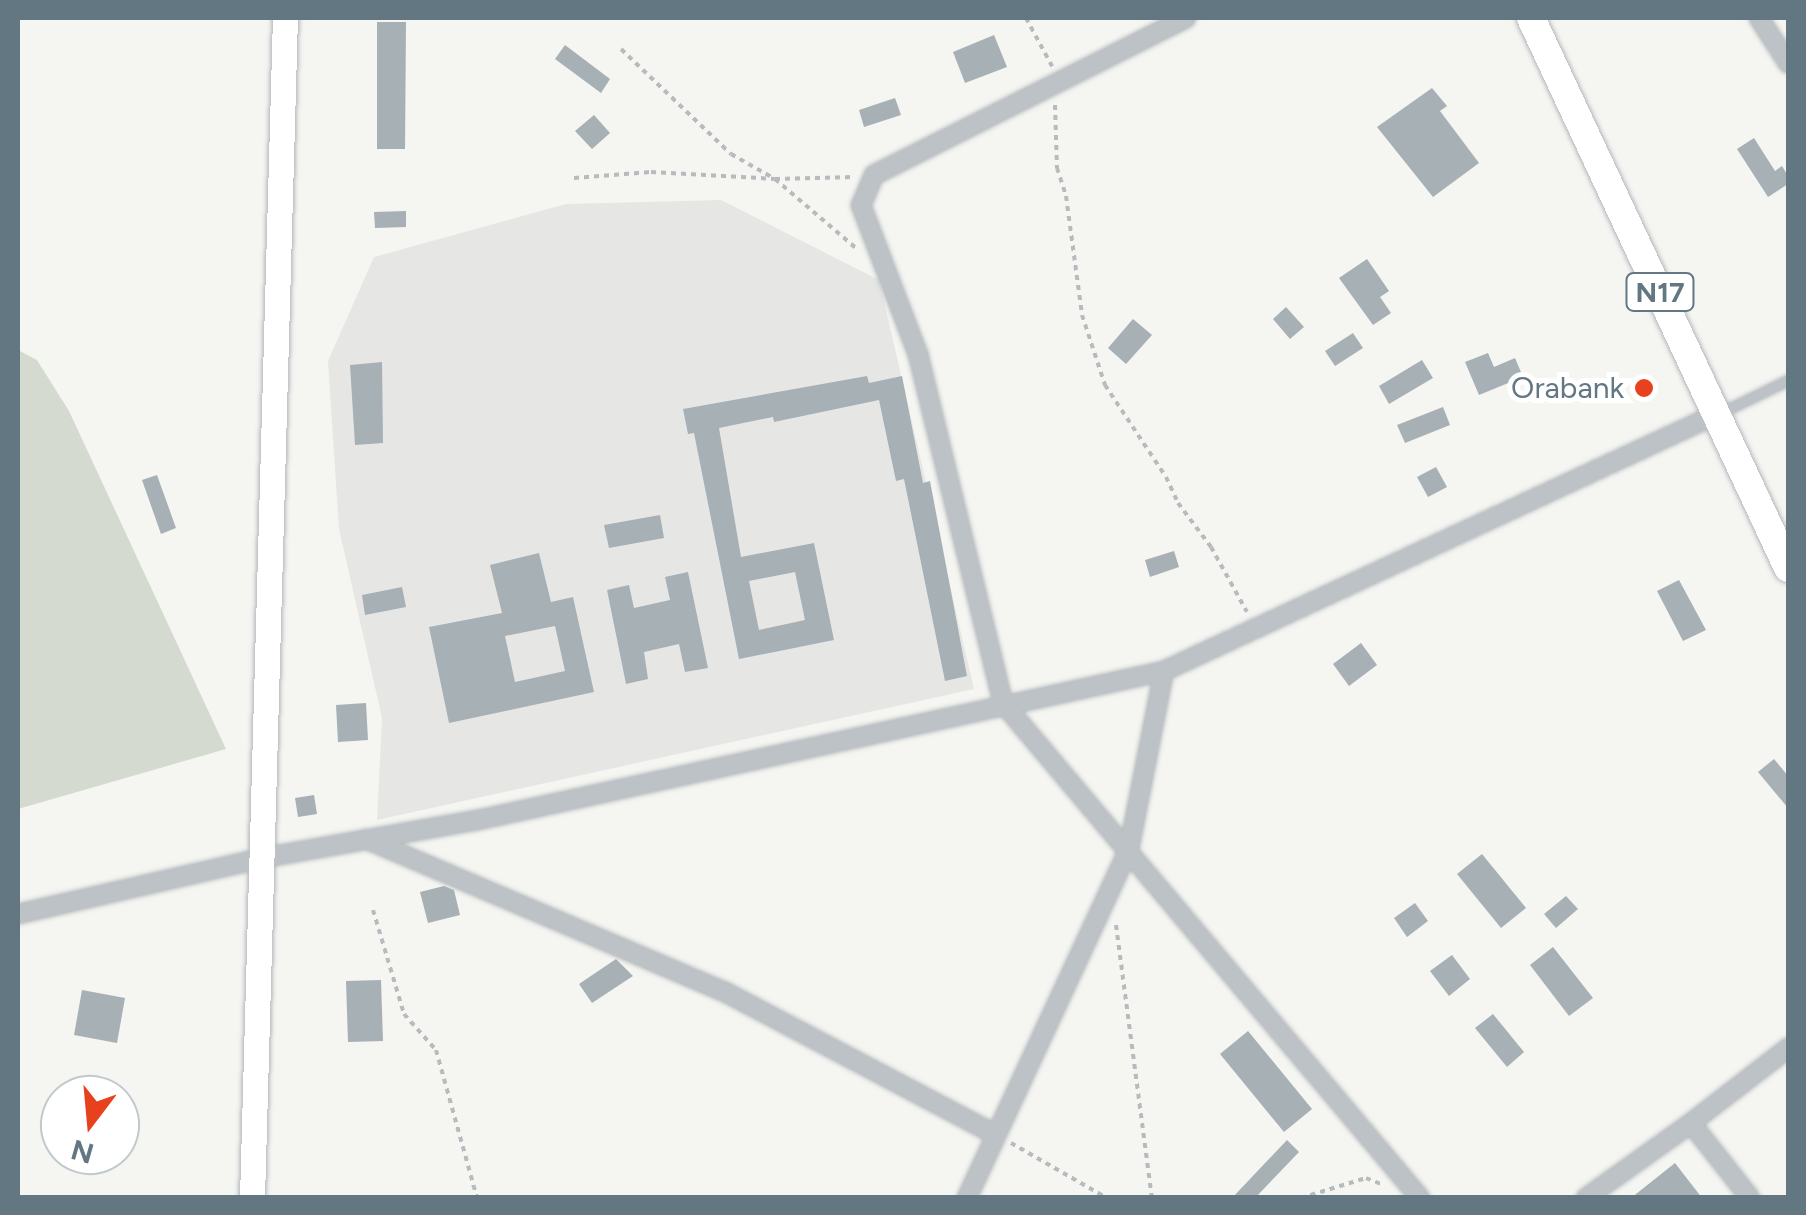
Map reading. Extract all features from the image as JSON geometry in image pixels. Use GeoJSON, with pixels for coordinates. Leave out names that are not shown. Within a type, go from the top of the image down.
{"type":"FeatureCollection","features":[{"type":"Feature","properties":{"kind":"main road","name":"N17"},"geometry":{"type":"LineString","coordinates":[[1532,18],[1788,568]]}},
{"type":"Feature","properties":{"kind":"street"},"geometry":{"type":"LineString","coordinates":[[252,1198],[285,18]]}},
{"type":"Feature","properties":{"kind":"street"},"geometry":{"type":"LineString","coordinates":[[1186,18],[874,176],[860,205],[918,354],[1003,703],[1420,1198]]}},
{"type":"Feature","properties":{"kind":"street"},"geometry":{"type":"LineString","coordinates":[[1759,18],[1788,64]]}},
{"type":"Feature","properties":{"kind":"street"},"geometry":{"type":"LineString","coordinates":[[18,914],[262,858],[478,820],[1164,671],[1717,414]]}},
{"type":"Feature","properties":{"kind":"street"},"geometry":{"type":"LineString","coordinates":[[967,1198],[1129,849],[1164,671]]}},
{"type":"Feature","properties":{"kind":"street"},"geometry":{"type":"LineString","coordinates":[[366,839],[724,992],[994,1134]]}},
{"type":"Feature","properties":{"kind":"street"},"geometry":{"type":"LineString","coordinates":[[1586,1198],[1691,1124],[1788,1048]]}},
{"type":"Feature","properties":{"kind":"street"},"geometry":{"type":"LineString","coordinates":[[1691,1124],[1750,1198]]}},
{"type":"Feature","properties":{"kind":"lane"},"geometry":{"type":"LineString","coordinates":[[1717,414],[1788,380]]}},
{"type":"Feature","properties":{"kind":"path"},"geometry":{"type":"LineString","coordinates":[[1026,18],[1051,62],[1058,168],[1066,196],[1082,315],[1105,385],[1166,476],[1178,503],[1211,547],[1256,630]]}},
{"type":"Feature","properties":{"kind":"path"},"geometry":{"type":"LineString","coordinates":[[621,49],[731,154],[775,179],[887,274]]}},
{"type":"Feature","properties":{"kind":"path"},"geometry":{"type":"LineString","coordinates":[[574,178],[651,172],[775,179],[874,176]]}},
{"type":"Feature","properties":{"kind":"path"},"geometry":{"type":"LineString","coordinates":[[1111,887],[1152,1198]]}},
{"type":"Feature","properties":{"kind":"path"},"geometry":{"type":"LineString","coordinates":[[373,910],[404,1014],[436,1050],[477,1198]]}},
{"type":"Feature","properties":{"kind":"path"},"geometry":{"type":"LineString","coordinates":[[994,1134],[1107,1198]]}},
{"type":"Feature","properties":{"kind":"path"},"geometry":{"type":"LineString","coordinates":[[1302,1198],[1366,1178],[1382,1184]]}},
{"type":"Feature","properties":{"kind":"shaded area"},"geometry":{"type":"Polygon","coordinates":[[[721,200],[879,280],[974,689],[377,820],[382,718],[339,529],[328,361],[374,257],[566,204],[721,200]]]}},
{"type":"Feature","properties":{"kind":"shaded area"},"geometry":{"type":"Polygon","coordinates":[[[18,350],[37,360],[69,411],[226,749],[18,809],[18,350]]]}},
{"type":"Feature","properties":{"kind":"building"},"geometry":{"type":"Polygon","coordinates":[[[377,22],[406,22],[405,149],[377,149],[377,22]]]}},
{"type":"Feature","properties":{"kind":"building"},"geometry":{"type":"Polygon","coordinates":[[[994,35],[1007,67],[965,83],[953,52],[994,35]]]}},
{"type":"Feature","properties":{"kind":"building"},"geometry":{"type":"Polygon","coordinates":[[[565,45],[610,79],[601,93],[555,59],[565,45]]]}},
{"type":"Feature","properties":{"kind":"building"},"geometry":{"type":"Polygon","coordinates":[[[1432,88],[1447,106],[1440,111],[1479,163],[1433,197],[1377,127],[1432,88]]]}},
{"type":"Feature","properties":{"kind":"building"},"geometry":{"type":"Polygon","coordinates":[[[895,98],[901,115],[864,127],[859,110],[895,98]]]}},
{"type":"Feature","properties":{"kind":"building"},"geometry":{"type":"Polygon","coordinates":[[[594,115],[610,133],[592,149],[575,131],[594,115]]]}},
{"type":"Feature","properties":{"kind":"building"},"geometry":{"type":"Polygon","coordinates":[[[1754,138],[1775,171],[1782,166],[1788,176],[1788,184],[1768,197],[1737,149],[1754,138]]]}},
{"type":"Feature","properties":{"kind":"building"},"geometry":{"type":"Polygon","coordinates":[[[406,211],[406,227],[375,228],[374,212],[406,211]]]}},
{"type":"Feature","properties":{"kind":"building"},"geometry":{"type":"Polygon","coordinates":[[[1367,259],[1389,291],[1380,297],[1391,313],[1373,325],[1339,278],[1367,259]]]}},
{"type":"Feature","properties":{"kind":"building"},"geometry":{"type":"Polygon","coordinates":[[[1286,307],[1304,327],[1290,339],[1273,319],[1286,307]]]}},
{"type":"Feature","properties":{"kind":"building"},"geometry":{"type":"Polygon","coordinates":[[[1133,319],[1152,335],[1126,364],[1108,348],[1133,319]]]}},
{"type":"Feature","properties":{"kind":"building"},"geometry":{"type":"Polygon","coordinates":[[[1353,333],[1363,348],[1335,366],[1325,351],[1353,333]]]}},
{"type":"Feature","properties":{"kind":"building"},"geometry":{"type":"Polygon","coordinates":[[[1488,353],[1494,367],[1515,358],[1523,377],[1479,395],[1465,362],[1488,353]]]}},
{"type":"Feature","properties":{"kind":"building"},"geometry":{"type":"Polygon","coordinates":[[[1422,360],[1433,378],[1389,404],[1379,386],[1422,360]]]}},
{"type":"Feature","properties":{"kind":"building"},"geometry":{"type":"Polygon","coordinates":[[[382,362],[383,443],[355,445],[350,365],[382,362]]]}},
{"type":"Feature","properties":{"kind":"building"},"geometry":{"type":"Polygon","coordinates":[[[867,376],[869,383],[902,376],[923,483],[930,481],[967,676],[945,681],[904,479],[896,481],[879,400],[774,422],[773,417],[719,428],[741,557],[814,543],[834,640],[739,659],[694,433],[688,434],[683,409],[867,376]],[[795,572],[749,581],[759,630],[805,620],[795,572]]]}},
{"type":"Feature","properties":{"kind":"building"},"geometry":{"type":"Polygon","coordinates":[[[1443,407],[1450,425],[1405,443],[1397,425],[1443,407]]]}},
{"type":"Feature","properties":{"kind":"building"},"geometry":{"type":"Polygon","coordinates":[[[1436,467],[1447,487],[1428,497],[1417,477],[1436,467]]]}},
{"type":"Feature","properties":{"kind":"building"},"geometry":{"type":"Polygon","coordinates":[[[157,475],[176,528],[161,534],[142,480],[157,475]]]}},
{"type":"Feature","properties":{"kind":"building"},"geometry":{"type":"Polygon","coordinates":[[[660,515],[664,538],[609,548],[604,525],[660,515]]]}},
{"type":"Feature","properties":{"kind":"building"},"geometry":{"type":"Polygon","coordinates":[[[1174,551],[1179,567],[1150,577],[1145,560],[1174,551]]]}},
{"type":"Feature","properties":{"kind":"building"},"geometry":{"type":"Polygon","coordinates":[[[539,553],[551,602],[573,597],[594,692],[449,723],[429,627],[502,613],[490,565],[539,553]],[[555,626],[505,636],[515,682],[565,671],[555,626]]]}},
{"type":"Feature","properties":{"kind":"building"},"geometry":{"type":"Polygon","coordinates":[[[688,572],[708,668],[685,672],[679,644],[644,652],[648,679],[626,684],[607,590],[629,585],[634,608],[670,600],[665,577],[688,572]]]}},
{"type":"Feature","properties":{"kind":"building"},"geometry":{"type":"Polygon","coordinates":[[[1679,580],[1706,630],[1683,641],[1657,591],[1679,580]]]}},
{"type":"Feature","properties":{"kind":"building"},"geometry":{"type":"Polygon","coordinates":[[[402,587],[406,607],[365,615],[362,595],[402,587]]]}},
{"type":"Feature","properties":{"kind":"building"},"geometry":{"type":"Polygon","coordinates":[[[1361,643],[1377,665],[1349,686],[1333,664],[1361,643]]]}},
{"type":"Feature","properties":{"kind":"building"},"geometry":{"type":"Polygon","coordinates":[[[366,703],[368,740],[338,742],[336,705],[366,703]]]}},
{"type":"Feature","properties":{"kind":"building"},"geometry":{"type":"Polygon","coordinates":[[[1774,759],[1788,776],[1788,808],[1758,772],[1774,759]]]}},
{"type":"Feature","properties":{"kind":"building"},"geometry":{"type":"Polygon","coordinates":[[[314,795],[317,814],[298,817],[295,798],[314,795]]]}},
{"type":"Feature","properties":{"kind":"building"},"geometry":{"type":"Polygon","coordinates":[[[1482,854],[1526,908],[1501,928],[1457,874],[1482,854]]]}},
{"type":"Feature","properties":{"kind":"building"},"geometry":{"type":"Polygon","coordinates":[[[444,886],[454,890],[460,915],[428,923],[420,892],[444,886]]]}},
{"type":"Feature","properties":{"kind":"building"},"geometry":{"type":"Polygon","coordinates":[[[1566,896],[1578,909],[1556,928],[1544,914],[1566,896]]]}},
{"type":"Feature","properties":{"kind":"building"},"geometry":{"type":"Polygon","coordinates":[[[1415,903],[1428,921],[1407,937],[1394,918],[1415,903]]]}},
{"type":"Feature","properties":{"kind":"building"},"geometry":{"type":"Polygon","coordinates":[[[1553,947],[1593,998],[1569,1016],[1530,965],[1553,947]]]}},
{"type":"Feature","properties":{"kind":"building"},"geometry":{"type":"Polygon","coordinates":[[[1452,955],[1470,979],[1449,996],[1430,971],[1452,955]]]}},
{"type":"Feature","properties":{"kind":"building"},"geometry":{"type":"Polygon","coordinates":[[[616,959],[633,976],[592,1003],[579,984],[616,959]]]}},
{"type":"Feature","properties":{"kind":"building"},"geometry":{"type":"Polygon","coordinates":[[[381,980],[383,1041],[348,1042],[346,981],[381,980]]]}},
{"type":"Feature","properties":{"kind":"building"},"geometry":{"type":"Polygon","coordinates":[[[82,990],[125,998],[117,1043],[74,1035],[82,990]]]}},
{"type":"Feature","properties":{"kind":"building"},"geometry":{"type":"Polygon","coordinates":[[[1493,1014],[1524,1052],[1507,1067],[1475,1028],[1493,1014]]]}},
{"type":"Feature","properties":{"kind":"building"},"geometry":{"type":"Polygon","coordinates":[[[1248,1031],[1312,1109],[1284,1132],[1220,1054],[1248,1031]]]}},
{"type":"Feature","properties":{"kind":"building"},"geometry":{"type":"Polygon","coordinates":[[[1287,1140],[1299,1152],[1255,1198],[1232,1198],[1287,1140]]]}},
{"type":"Feature","properties":{"kind":"building"},"geometry":{"type":"Polygon","coordinates":[[[1675,1163],[1702,1198],[1631,1198],[1675,1163]]]}},
{"type":"Feature","properties":{"kind":"place","name":"Orabank"},"geometry":{"type":"Point","coordinates":[1644,388]}}]}
